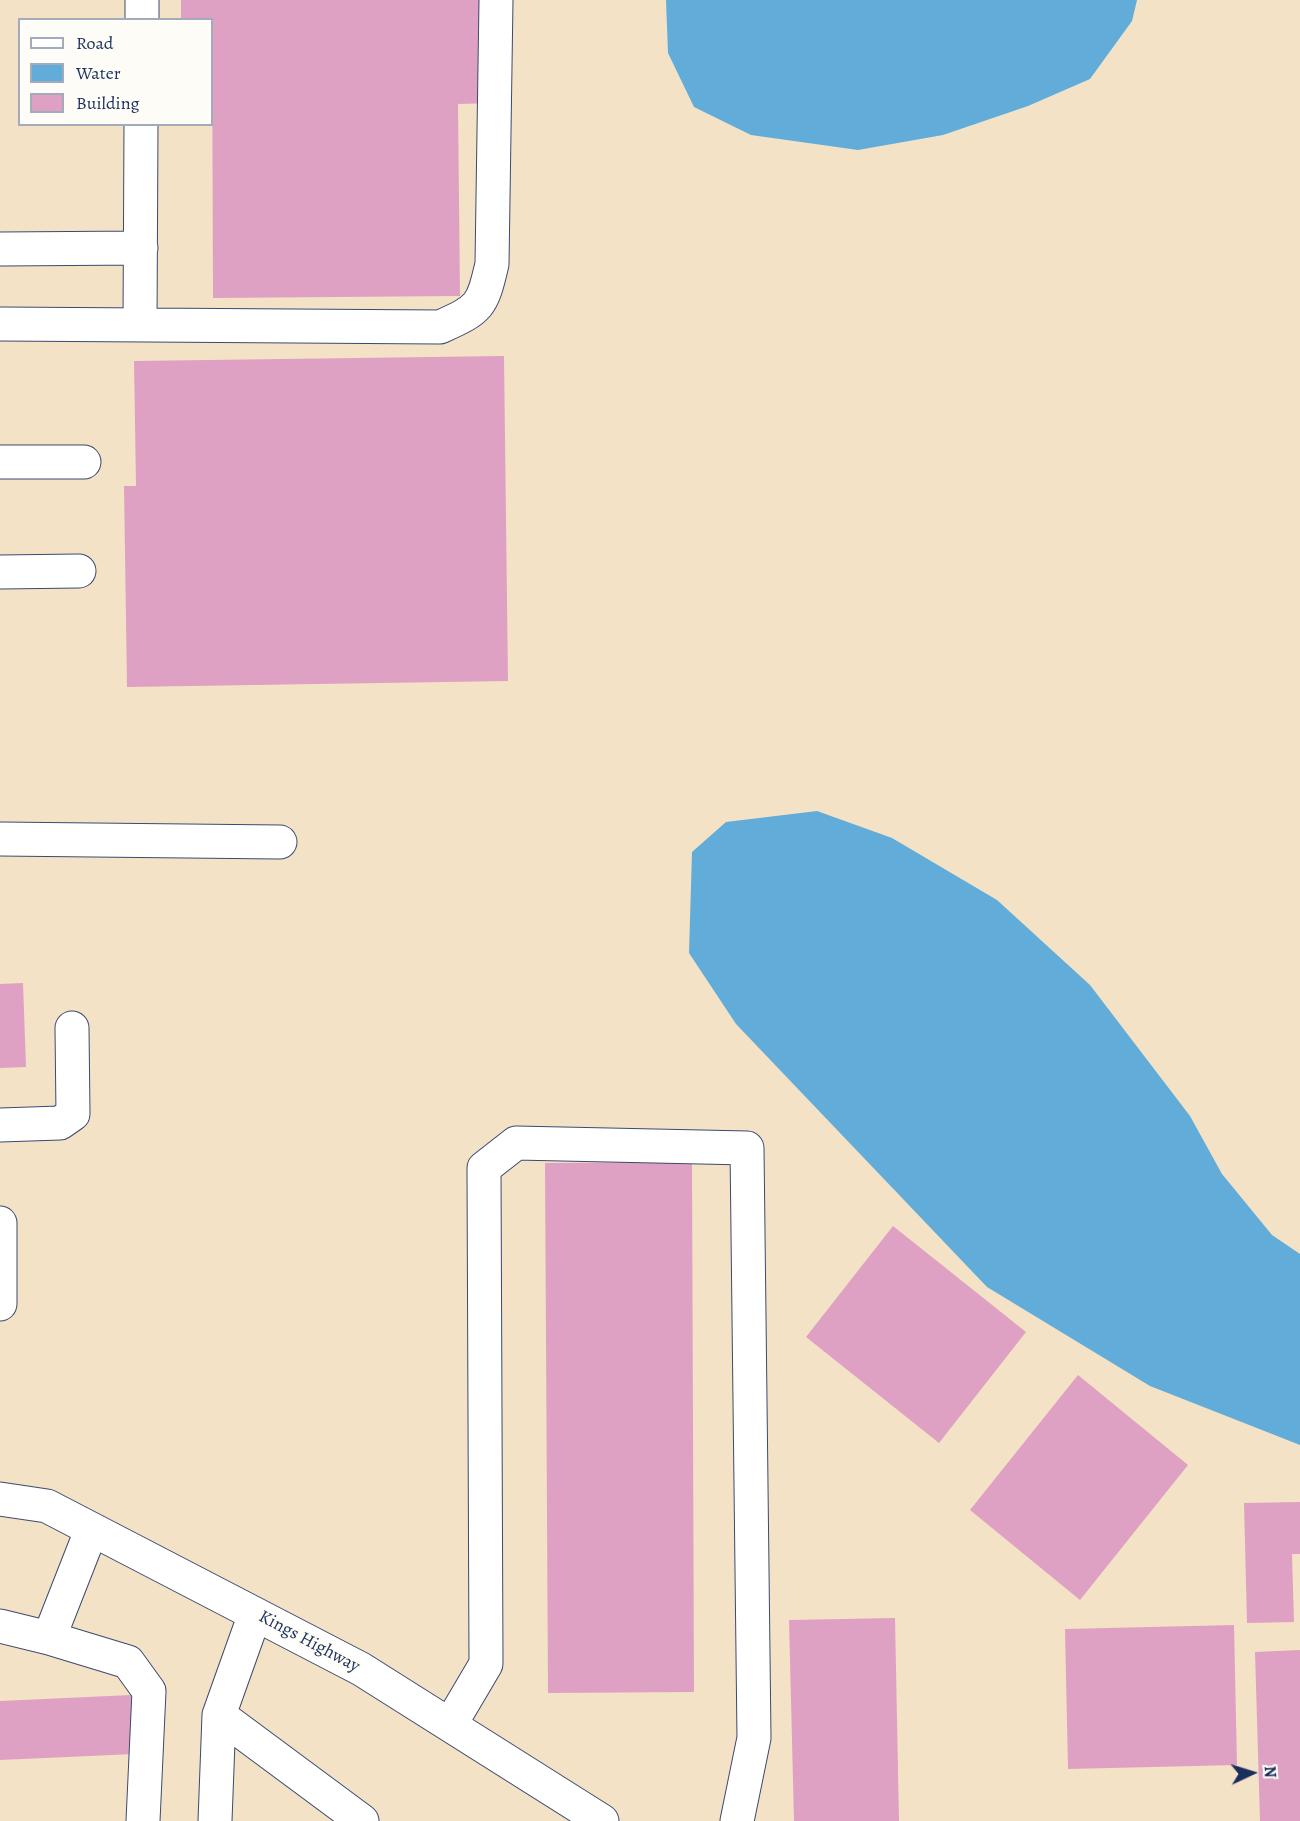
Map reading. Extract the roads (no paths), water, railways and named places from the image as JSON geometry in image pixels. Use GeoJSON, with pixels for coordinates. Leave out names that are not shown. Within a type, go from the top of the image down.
{"type":"FeatureCollection","features":[{"type":"Feature","properties":{"kind":"street"},"geometry":{"type":"LineString","coordinates":[[142,0],[142,18]]}},
{"type":"Feature","properties":{"kind":"street"},"geometry":{"type":"LineString","coordinates":[[0,324],[440,327],[474,311],[485,295],[492,264],[496,0]]}},
{"type":"Feature","properties":{"kind":"street"},"geometry":{"type":"LineString","coordinates":[[140,324],[141,126]]}},
{"type":"Feature","properties":{"kind":"street"},"geometry":{"type":"LineString","coordinates":[[0,249],[141,248]]}},
{"type":"Feature","properties":{"kind":"street"},"geometry":{"type":"LineString","coordinates":[[0,462],[84,462]]}},
{"type":"Feature","properties":{"kind":"street"},"geometry":{"type":"LineString","coordinates":[[0,572],[79,571]]}},
{"type":"Feature","properties":{"kind":"street"},"geometry":{"type":"LineString","coordinates":[[0,839],[280,842]]}},
{"type":"Feature","properties":{"kind":"street"},"geometry":{"type":"LineString","coordinates":[[0,1125],[60,1123],[74,1114],[72,1028]]}},
{"type":"Feature","properties":{"kind":"street"},"geometry":{"type":"LineString","coordinates":[[450,1725],[486,1664],[484,1168],[516,1143],[747,1148],[754,1738],[736,1821]]}},
{"type":"Feature","properties":{"kind":"street"},"geometry":{"type":"LineString","coordinates":[[0,1223],[0,1304]]}},
{"type":"Feature","properties":{"kind":"street","name":"Kings Highway"},"geometry":{"type":"LineString","coordinates":[[0,1499],[47,1506],[91,1531],[361,1669],[602,1821]]}},
{"type":"Feature","properties":{"kind":"street"},"geometry":{"type":"LineString","coordinates":[[49,1638],[91,1531]]}},
{"type":"Feature","properties":{"kind":"street"},"geometry":{"type":"LineString","coordinates":[[215,1821],[219,1714],[255,1614]]}},
{"type":"Feature","properties":{"kind":"street"},"geometry":{"type":"LineString","coordinates":[[0,1626],[128,1662],[149,1692],[143,1821]]}},
{"type":"Feature","properties":{"kind":"street"},"geometry":{"type":"LineString","coordinates":[[219,1714],[362,1821]]}},
{"type":"Feature","properties":{"kind":"water"},"geometry":{"type":"Polygon","coordinates":[[[666,0],[1137,0],[1132,21],[1090,79],[1028,106],[943,135],[858,150],[751,135],[694,107],[668,53],[666,0]]]}},
{"type":"Feature","properties":{"kind":"water"},"geometry":{"type":"Polygon","coordinates":[[[817,811],[892,838],[997,900],[1090,985],[1190,1116],[1222,1174],[1272,1235],[1300,1254],[1300,1445],[1150,1386],[987,1287],[736,1024],[689,953],[692,852],[726,822],[817,811]]]}}]}
